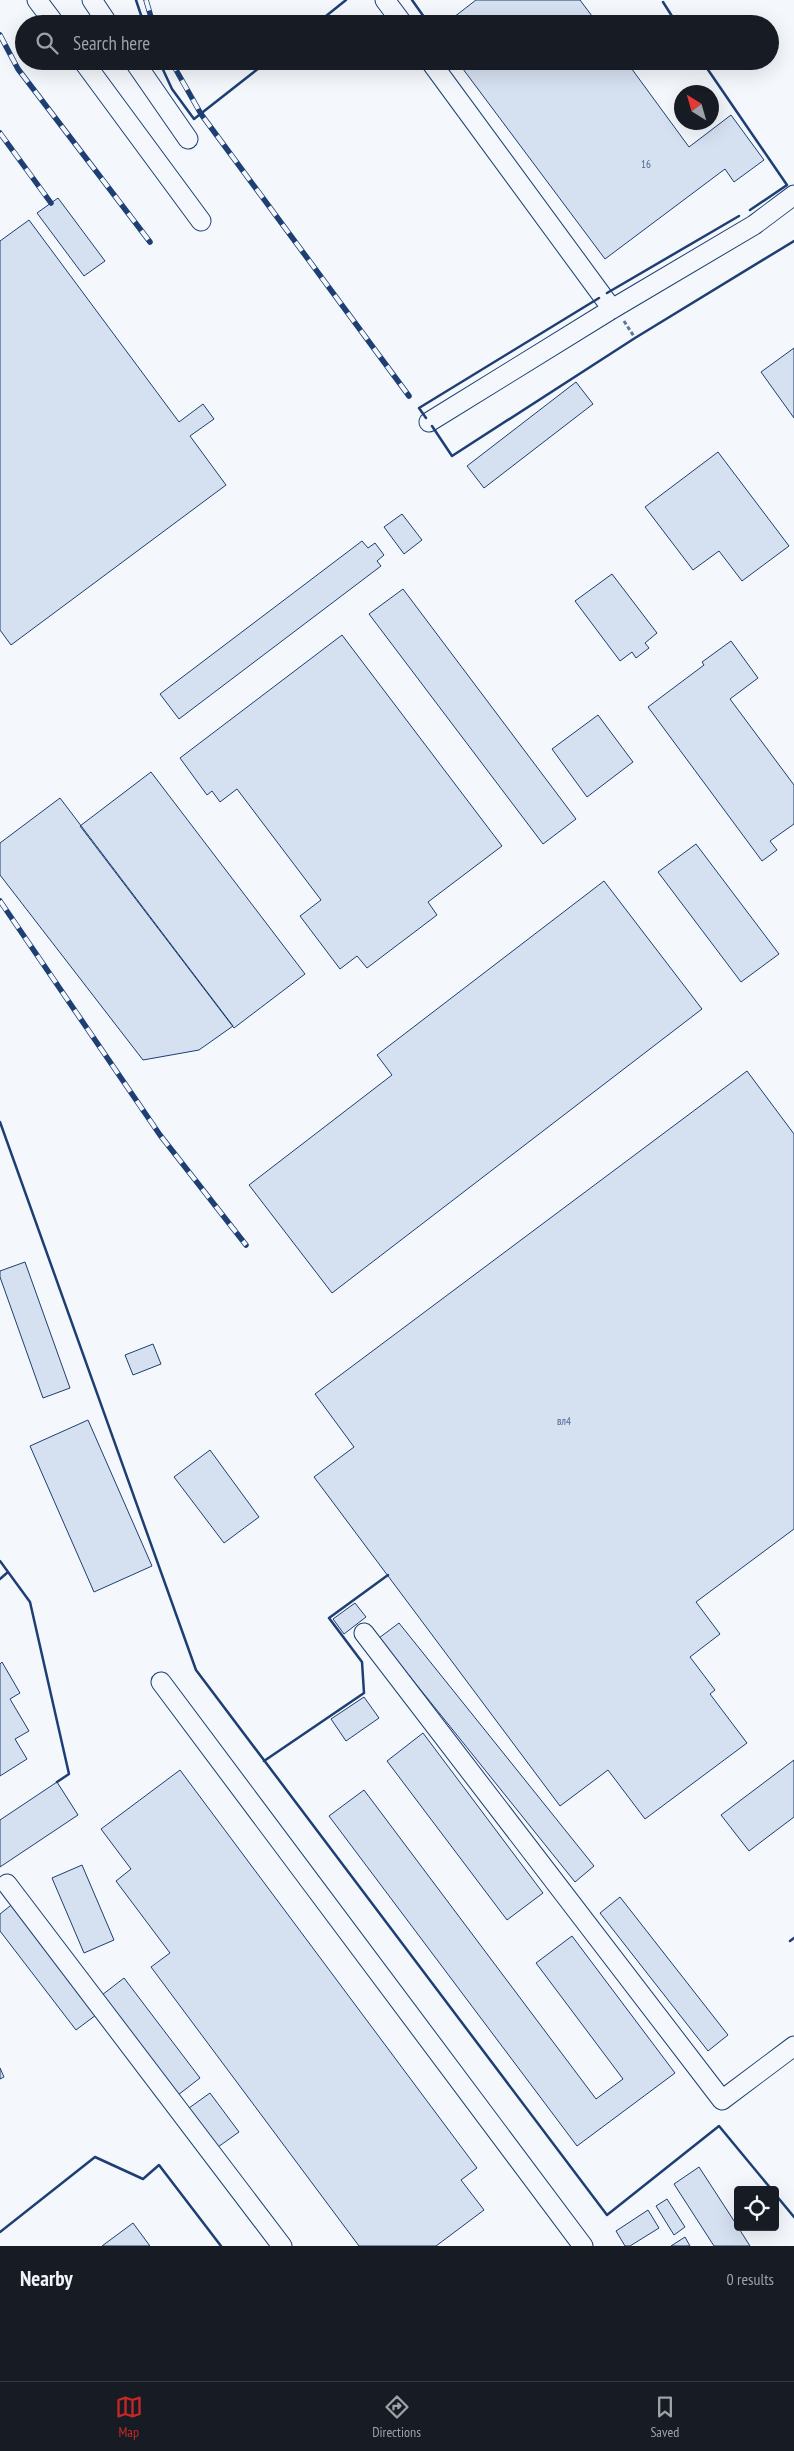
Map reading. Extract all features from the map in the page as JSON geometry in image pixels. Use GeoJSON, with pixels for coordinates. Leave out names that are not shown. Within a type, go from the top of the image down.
{"type":"FeatureCollection","features":[{"type":"Feature","properties":{"kind":"lane"},"geometry":{"type":"LineString","coordinates":[[37,0],[48,15]]}},
{"type":"Feature","properties":{"kind":"lane"},"geometry":{"type":"LineString","coordinates":[[92,0],[102,15]]}},
{"type":"Feature","properties":{"kind":"lane"},"geometry":{"type":"LineString","coordinates":[[385,0],[396,15]]}},
{"type":"Feature","properties":{"kind":"lane"},"geometry":{"type":"LineString","coordinates":[[90,70],[202,221]]}},
{"type":"Feature","properties":{"kind":"lane"},"geometry":{"type":"LineString","coordinates":[[140,70],[188,139]]}},
{"type":"Feature","properties":{"kind":"lane"},"geometry":{"type":"LineString","coordinates":[[437,70],[612,308]]}},
{"type":"Feature","properties":{"kind":"lane"},"geometry":{"type":"LineString","coordinates":[[429,422],[750,219],[794,195]]}},
{"type":"Feature","properties":{"kind":"lane"},"geometry":{"type":"LineString","coordinates":[[364,1633],[722,2100],[794,2046]]}},
{"type":"Feature","properties":{"kind":"lane"},"geometry":{"type":"LineString","coordinates":[[160,1682],[583,2246]]}},
{"type":"Feature","properties":{"kind":"lane"},"geometry":{"type":"LineString","coordinates":[[7,1884],[282,2246]]}},
{"type":"Feature","properties":{"kind":"building"},"geometry":{"type":"Polygon","coordinates":[[[476,0],[580,0],[591,15],[457,15],[476,0]]]}},
{"type":"Feature","properties":{"kind":"building"},"geometry":{"type":"Polygon","coordinates":[[[464,70],[633,70],[674,127],[674,130],[677,130],[689,147],[711,130],[719,130],[719,124],[731,115],[764,160],[734,182],[725,169],[605,259],[464,70]]]}},
{"type":"Feature","properties":{"kind":"building"},"geometry":{"type":"Polygon","coordinates":[[[58,198],[105,261],[84,276],[37,213],[58,198]]]}},
{"type":"Feature","properties":{"kind":"building"},"geometry":{"type":"Polygon","coordinates":[[[29,220],[179,422],[203,404],[214,419],[190,436],[226,485],[11,645],[0,630],[0,241],[29,220]]]}},
{"type":"Feature","properties":{"kind":"building"},"geometry":{"type":"Polygon","coordinates":[[[794,348],[794,418],[761,372],[794,348]]]}},
{"type":"Feature","properties":{"kind":"building"},"geometry":{"type":"Polygon","coordinates":[[[576,382],[593,404],[484,488],[467,466],[576,382]]]}},
{"type":"Feature","properties":{"kind":"building"},"geometry":{"type":"Polygon","coordinates":[[[718,452],[789,546],[742,581],[719,551],[693,570],[645,507],[718,452]]]}},
{"type":"Feature","properties":{"kind":"building"},"geometry":{"type":"Polygon","coordinates":[[[402,514],[422,540],[404,554],[384,527],[402,514]]]}},
{"type":"Feature","properties":{"kind":"building"},"geometry":{"type":"Polygon","coordinates":[[[362,541],[368,548],[375,543],[384,555],[377,561],[381,566],[179,719],[160,694],[362,541]]]}},
{"type":"Feature","properties":{"kind":"building"},"geometry":{"type":"Polygon","coordinates":[[[612,574],[657,633],[645,643],[649,648],[636,658],[632,652],[620,661],[575,601],[612,574]]]}},
{"type":"Feature","properties":{"kind":"building"},"geometry":{"type":"Polygon","coordinates":[[[403,589],[576,819],[543,844],[369,614],[403,589]]]}},
{"type":"Feature","properties":{"kind":"building"},"geometry":{"type":"Polygon","coordinates":[[[342,635],[502,846],[428,902],[437,915],[367,968],[357,956],[340,969],[300,916],[321,900],[237,789],[220,802],[212,791],[207,795],[180,758],[342,635]]]}},
{"type":"Feature","properties":{"kind":"building"},"geometry":{"type":"Polygon","coordinates":[[[731,641],[758,678],[730,699],[794,785],[794,824],[770,841],[777,850],[762,861],[648,707],[704,665],[702,662],[731,641]]]}},
{"type":"Feature","properties":{"kind":"building"},"geometry":{"type":"Polygon","coordinates":[[[598,715],[633,762],[587,797],[552,749],[598,715]]]}},
{"type":"Feature","properties":{"kind":"building"},"geometry":{"type":"Polygon","coordinates":[[[151,772],[305,974],[234,1028],[80,826],[151,772]]]}},
{"type":"Feature","properties":{"kind":"building"},"geometry":{"type":"Polygon","coordinates":[[[60,798],[233,1026],[199,1050],[143,1060],[0,875],[0,843],[60,798]]]}},
{"type":"Feature","properties":{"kind":"building"},"geometry":{"type":"Polygon","coordinates":[[[696,844],[779,954],[741,982],[658,872],[696,844]]]}},
{"type":"Feature","properties":{"kind":"building"},"geometry":{"type":"Polygon","coordinates":[[[604,881],[702,1009],[332,1293],[249,1185],[392,1075],[377,1055],[604,881]]]}},
{"type":"Feature","properties":{"kind":"building"},"geometry":{"type":"Polygon","coordinates":[[[747,1071],[794,1134],[794,1529],[696,1602],[720,1634],[690,1657],[715,1690],[710,1694],[747,1743],[645,1819],[608,1770],[560,1806],[314,1477],[354,1447],[315,1394],[747,1071]]]}},
{"type":"Feature","properties":{"kind":"building"},"geometry":{"type":"Polygon","coordinates":[[[25,1262],[70,1388],[43,1398],[0,1277],[0,1271],[25,1262]]]}},
{"type":"Feature","properties":{"kind":"building"},"geometry":{"type":"Polygon","coordinates":[[[153,1344],[161,1364],[133,1375],[125,1355],[153,1344]]]}},
{"type":"Feature","properties":{"kind":"building"},"geometry":{"type":"Polygon","coordinates":[[[88,1420],[152,1566],[94,1592],[30,1446],[88,1420]]]}},
{"type":"Feature","properties":{"kind":"building"},"geometry":{"type":"Polygon","coordinates":[[[210,1450],[259,1517],[224,1543],[174,1477],[210,1450]]]}},
{"type":"Feature","properties":{"kind":"building"},"geometry":{"type":"Polygon","coordinates":[[[355,1603],[366,1617],[344,1634],[333,1619],[355,1603]]]}},
{"type":"Feature","properties":{"kind":"building"},"geometry":{"type":"Polygon","coordinates":[[[399,1623],[594,1866],[575,1882],[379,1638],[399,1623]]]}},
{"type":"Feature","properties":{"kind":"building"},"geometry":{"type":"Polygon","coordinates":[[[2,1662],[20,1693],[10,1699],[29,1731],[15,1739],[27,1759],[0,1776],[0,1664],[2,1662]]]}},
{"type":"Feature","properties":{"kind":"building"},"geometry":{"type":"Polygon","coordinates":[[[364,1697],[379,1718],[346,1741],[331,1719],[364,1697]]]}},
{"type":"Feature","properties":{"kind":"building"},"geometry":{"type":"Polygon","coordinates":[[[423,1733],[543,1893],[507,1920],[387,1761],[423,1733]]]}},
{"type":"Feature","properties":{"kind":"building"},"geometry":{"type":"Polygon","coordinates":[[[794,1760],[794,1817],[749,1851],[721,1815],[794,1760]]]}},
{"type":"Feature","properties":{"kind":"building"},"geometry":{"type":"Polygon","coordinates":[[[180,1770],[477,2168],[461,2180],[484,2210],[436,2246],[359,2246],[151,1967],[170,1953],[116,1881],[131,1869],[101,1829],[180,1770]]]}},
{"type":"Feature","properties":{"kind":"building"},"geometry":{"type":"Polygon","coordinates":[[[57,1782],[78,1815],[0,1867],[0,1820],[57,1782]]]}},
{"type":"Feature","properties":{"kind":"building"},"geometry":{"type":"Polygon","coordinates":[[[364,1790],[596,2099],[623,2079],[536,1963],[572,1936],[675,2073],[577,2146],[329,1816],[364,1790]]]}},
{"type":"Feature","properties":{"kind":"building"},"geometry":{"type":"Polygon","coordinates":[[[82,1865],[114,1940],[84,1953],[52,1878],[82,1865]]]}},
{"type":"Feature","properties":{"kind":"building"},"geometry":{"type":"Polygon","coordinates":[[[620,1897],[728,2035],[708,2051],[600,1913],[620,1897]]]}},
{"type":"Feature","properties":{"kind":"building"},"geometry":{"type":"Polygon","coordinates":[[[15,1902],[100,2012],[76,2030],[0,1931],[0,1914],[15,1902]]]}},
{"type":"Feature","properties":{"kind":"building"},"geometry":{"type":"Polygon","coordinates":[[[124,1978],[200,2078],[178,2095],[102,1995],[124,1978]]]}},
{"type":"Feature","properties":{"kind":"building"},"geometry":{"type":"Polygon","coordinates":[[[0,2068],[4,2077],[0,2079],[0,2068]]]}},
{"type":"Feature","properties":{"kind":"building"},"geometry":{"type":"Polygon","coordinates":[[[210,2093],[239,2132],[218,2147],[189,2108],[210,2093]]]}},
{"type":"Feature","properties":{"kind":"building"},"geometry":{"type":"Polygon","coordinates":[[[699,2167],[734,2221],[734,2231],[740,2231],[750,2246],[714,2246],[674,2184],[699,2167]]]}},
{"type":"Feature","properties":{"kind":"building"},"geometry":{"type":"Polygon","coordinates":[[[667,2199],[685,2227],[674,2235],[656,2206],[667,2199]]]}},
{"type":"Feature","properties":{"kind":"building"},"geometry":{"type":"Polygon","coordinates":[[[648,2210],[659,2228],[630,2246],[625,2246],[616,2231],[648,2210]]]}},
{"type":"Feature","properties":{"kind":"building"},"geometry":{"type":"Polygon","coordinates":[[[133,2223],[150,2246],[102,2246],[133,2223]]]}},
{"type":"Feature","properties":{"kind":"building"},"geometry":{"type":"Polygon","coordinates":[[[685,2237],[690,2246],[671,2246],[685,2237]]]}},
{"type":"Feature","properties":{"kind":"railway"},"geometry":{"type":"LineString","coordinates":[[146,0],[150,15]]}},
{"type":"Feature","properties":{"kind":"railway"},"geometry":{"type":"LineString","coordinates":[[0,35],[15,63]]}},
{"type":"Feature","properties":{"kind":"railway"},"geometry":{"type":"LineString","coordinates":[[19,70],[150,242]]}},
{"type":"Feature","properties":{"kind":"railway"},"geometry":{"type":"LineString","coordinates":[[176,70],[201,114],[409,396]]}},
{"type":"Feature","properties":{"kind":"railway"},"geometry":{"type":"LineString","coordinates":[[0,133],[51,203]]}},
{"type":"Feature","properties":{"kind":"railway"},"geometry":{"type":"LineString","coordinates":[[0,901],[160,1135],[246,1245]]}},
{"type":"Feature","properties":{"kind":"wall"},"geometry":{"type":"LineString","coordinates":[[136,0],[141,15]]}},
{"type":"Feature","properties":{"kind":"wall"},"geometry":{"type":"LineString","coordinates":[[327,15],[346,0]]}},
{"type":"Feature","properties":{"kind":"wall"},"geometry":{"type":"LineString","coordinates":[[412,0],[423,15]]}},
{"type":"Feature","properties":{"kind":"wall"},"geometry":{"type":"LineString","coordinates":[[663,2],[671,15]]}},
{"type":"Feature","properties":{"kind":"wall"},"geometry":{"type":"LineString","coordinates":[[163,70],[172,89],[194,119],[257,70]]}},
{"type":"Feature","properties":{"kind":"wall"},"geometry":{"type":"LineString","coordinates":[[708,70],[787,185],[750,210]]}},
{"type":"Feature","properties":{"kind":"wall"},"geometry":{"type":"LineString","coordinates":[[607,293],[739,216]]}},
{"type":"Feature","properties":{"kind":"wall"},"geometry":{"type":"LineString","coordinates":[[432,426],[452,456],[635,338],[794,241]]}},
{"type":"Feature","properties":{"kind":"wall"},"geometry":{"type":"LineString","coordinates":[[426,418],[419,408],[599,298]]}},
{"type":"Feature","properties":{"kind":"wall"},"geometry":{"type":"LineString","coordinates":[[0,1122],[196,1670],[607,2215],[719,2126],[769,2186]]}},
{"type":"Feature","properties":{"kind":"wall"},"geometry":{"type":"LineString","coordinates":[[0,1561],[30,1602],[69,1774],[57,1782]]}},
{"type":"Feature","properties":{"kind":"wall"},"geometry":{"type":"LineString","coordinates":[[0,1579],[8,1572]]}},
{"type":"Feature","properties":{"kind":"wall"},"geometry":{"type":"LineString","coordinates":[[264,1761],[364,1693],[362,1662],[329,1618],[388,1575]]}},
{"type":"Feature","properties":{"kind":"wall"},"geometry":{"type":"LineString","coordinates":[[790,1941],[794,1938]]}},
{"type":"Feature","properties":{"kind":"wall"},"geometry":{"type":"LineString","coordinates":[[0,2232],[95,2157],[143,2179],[159,2165],[221,2246]]}},
{"type":"Feature","properties":{"kind":"wall"},"geometry":{"type":"LineString","coordinates":[[779,2199],[794,2217]]}}]}
